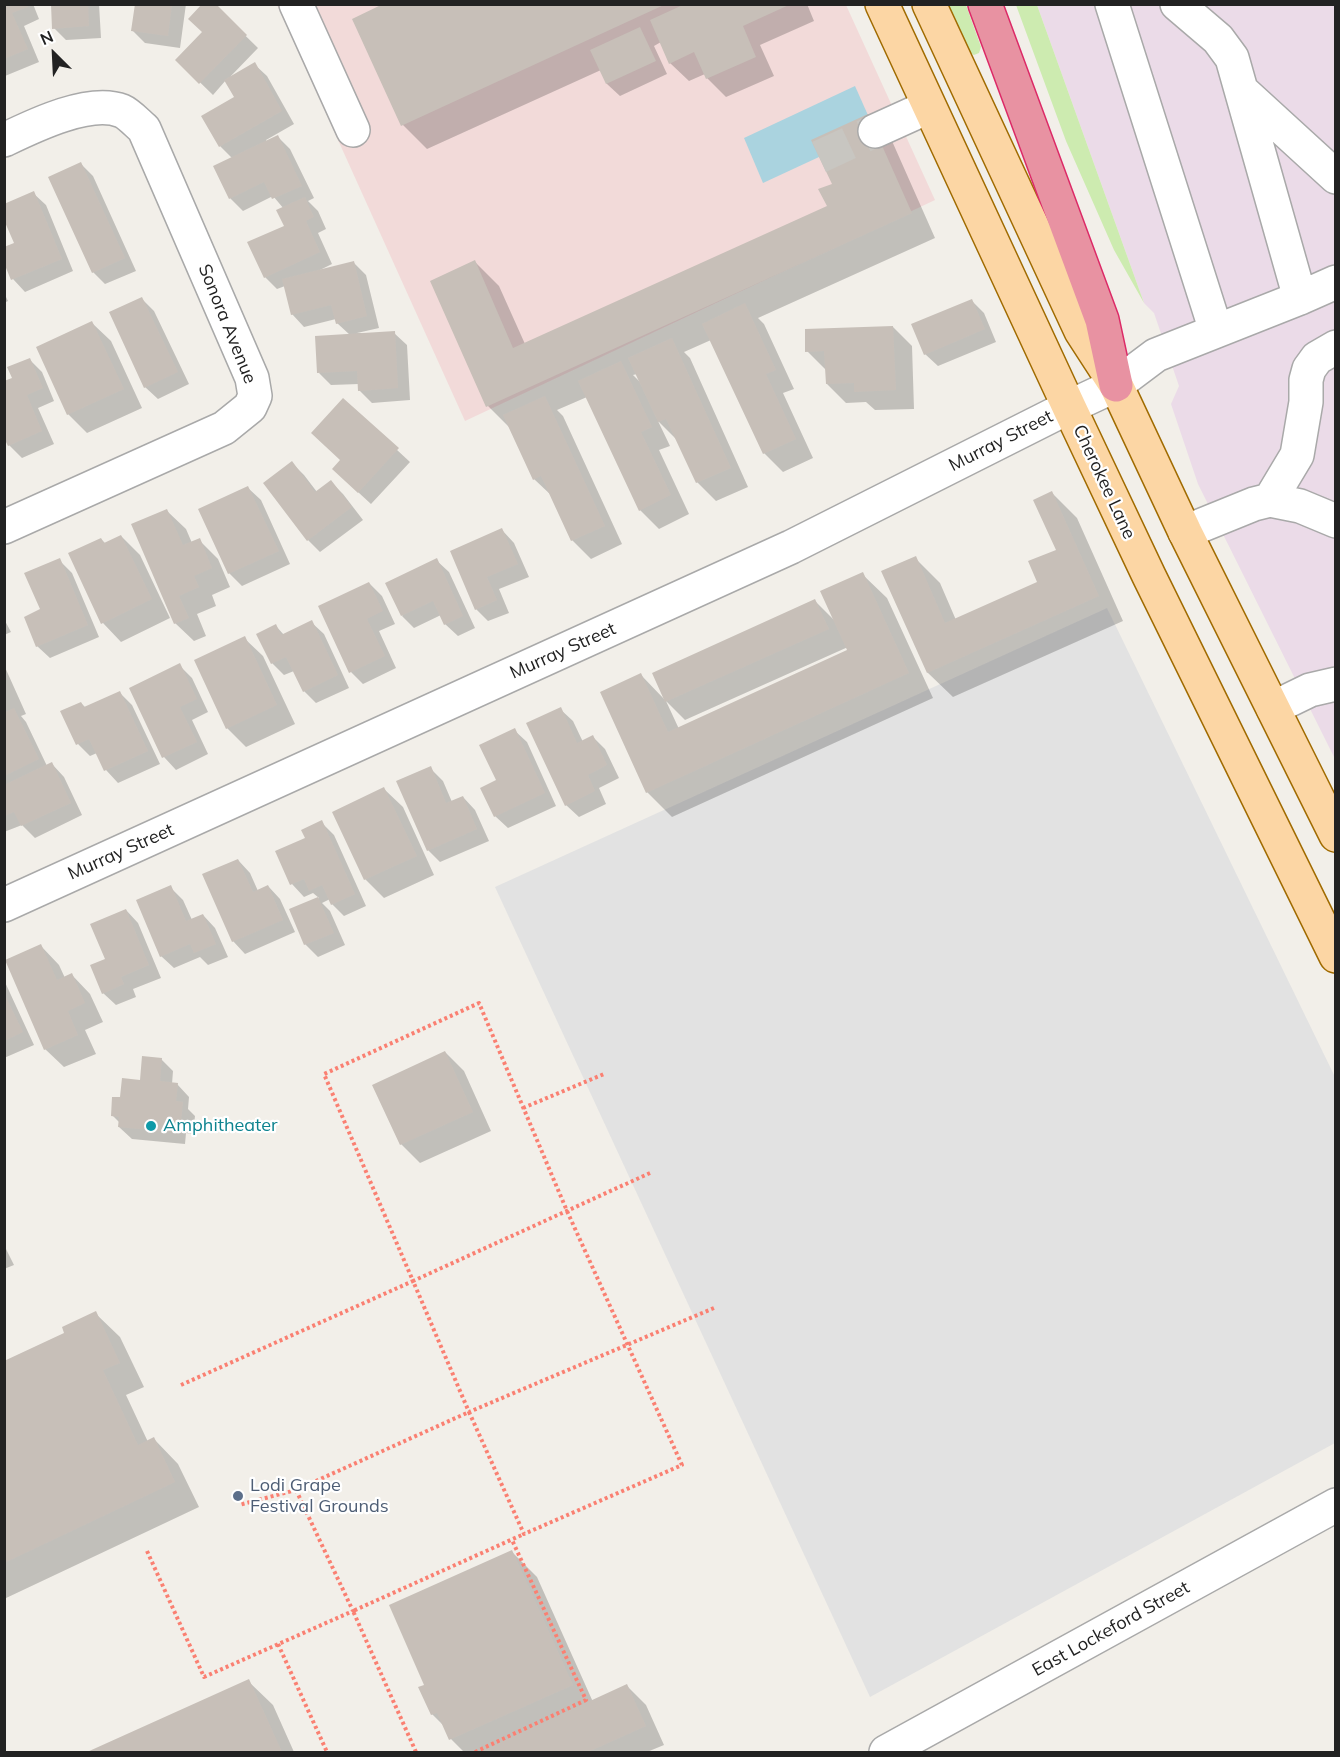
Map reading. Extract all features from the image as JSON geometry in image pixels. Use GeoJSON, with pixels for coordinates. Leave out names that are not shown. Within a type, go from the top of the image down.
{"type":"FeatureCollection","features":[{"type":"Feature","properties":{"kind":"highway"},"geometry":{"type":"LineString","coordinates":[[985,4],[1102,320],[1116,385]]}},
{"type":"Feature","properties":{"kind":"main road","name":"Cherokee Lane"},"geometry":{"type":"LineString","coordinates":[[882,4],[928,107],[1149,576],[1335,956]]}},
{"type":"Feature","properties":{"kind":"main road"},"geometry":{"type":"LineString","coordinates":[[929,4],[1081,331],[1116,385],[1185,532],[1273,708],[1328,802],[1335,835]]}},
{"type":"Feature","properties":{"kind":"street"},"geometry":{"type":"LineString","coordinates":[[296,4],[353,130]]}},
{"type":"Feature","properties":{"kind":"street"},"geometry":{"type":"LineString","coordinates":[[1112,4],[1216,330]]}},
{"type":"Feature","properties":{"kind":"street"},"geometry":{"type":"LineString","coordinates":[[1177,4],[1218,39],[1232,58],[1300,298]]}},
{"type":"Feature","properties":{"kind":"street"},"geometry":{"type":"LineString","coordinates":[[1242,91],[1335,177]]}},
{"type":"Feature","properties":{"kind":"street"},"geometry":{"type":"LineString","coordinates":[[876,131],[928,107]]}},
{"type":"Feature","properties":{"kind":"street","name":"Sonora Avenue"},"geometry":{"type":"LineString","coordinates":[[4,140],[34,125],[77,110],[110,108],[123,111],[144,129],[252,378],[255,396],[250,407],[224,428],[4,527]]}},
{"type":"Feature","properties":{"kind":"street","name":"Murray Street"},"geometry":{"type":"LineString","coordinates":[[4,905],[791,546],[1116,385],[1156,355],[1335,282]]}},
{"type":"Feature","properties":{"kind":"street"},"geometry":{"type":"LineString","coordinates":[[1270,500],[1297,454],[1309,369],[1317,358],[1335,347]]}},
{"type":"Feature","properties":{"kind":"street"},"geometry":{"type":"LineString","coordinates":[[1185,532],[1254,504],[1270,500],[1300,506],[1330,519],[1335,548]]}},
{"type":"Feature","properties":{"kind":"street"},"geometry":{"type":"LineString","coordinates":[[1273,708],[1310,690],[1335,684]]}},
{"type":"Feature","properties":{"kind":"street","name":"East Lockeford Street"},"geometry":{"type":"LineString","coordinates":[[886,1752],[1335,1504]]}},
{"type":"Feature","properties":{"kind":"path"},"geometry":{"type":"LineString","coordinates":[[147,1551],[204,1677],[682,1466],[567,1211],[479,1003],[324,1074],[524,1534]]}},
{"type":"Feature","properties":{"kind":"path"},"geometry":{"type":"LineString","coordinates":[[523,1108],[604,1074]]}},
{"type":"Feature","properties":{"kind":"path"},"geometry":{"type":"LineString","coordinates":[[181,1385],[650,1173]]}},
{"type":"Feature","properties":{"kind":"path"},"geometry":{"type":"LineString","coordinates":[[238,1506],[296,1490],[469,1412],[714,1308]]}},
{"type":"Feature","properties":{"kind":"path"},"geometry":{"type":"LineString","coordinates":[[296,1490],[416,1752]]}},
{"type":"Feature","properties":{"kind":"path"},"geometry":{"type":"LineString","coordinates":[[475,1752],[586,1700],[512,1540]]}},
{"type":"Feature","properties":{"kind":"path"},"geometry":{"type":"LineString","coordinates":[[278,1644],[327,1752]]}},
{"type":"Feature","properties":{"kind":"shaded area"},"geometry":{"type":"Polygon","coordinates":[[[277,5],[846,5],[935,200],[465,421],[277,5]]]}},
{"type":"Feature","properties":{"kind":"shaded area"},"geometry":{"type":"Polygon","coordinates":[[[1037,5],[1335,5],[1335,759],[1198,484],[1171,404],[1179,386],[1154,313],[1144,303],[1037,5]]]}},
{"type":"Feature","properties":{"kind":"shaded area"},"geometry":{"type":"Polygon","coordinates":[[[1107,608],[1335,1077],[1335,1443],[870,1697],[495,887],[1107,608]]]}},
{"type":"Feature","properties":{"kind":"green space"},"geometry":{"type":"Polygon","coordinates":[[[947,5],[966,5],[981,47],[979,53],[974,55],[969,52],[947,5]]]}},
{"type":"Feature","properties":{"kind":"green space"},"geometry":{"type":"Polygon","coordinates":[[[1016,5],[1037,5],[1144,303],[1114,250],[1066,141],[1016,5]]]}},
{"type":"Feature","properties":{"kind":"water"},"geometry":{"type":"Polygon","coordinates":[[[855,86],[875,131],[763,183],[744,138],[855,86]]]}},
{"type":"Feature","properties":{"kind":"building"},"geometry":{"type":"Polygon","coordinates":[[[51,4],[88,4],[89,26],[52,29],[51,4]]]}},
{"type":"Feature","properties":{"kind":"building"},"geometry":{"type":"Polygon","coordinates":[[[135,4],[172,4],[168,36],[131,31],[135,4]]]}},
{"type":"Feature","properties":{"kind":"building"},"geometry":{"type":"Polygon","coordinates":[[[202,4],[216,4],[247,35],[199,84],[175,60],[202,32],[188,19],[202,4]]]}},
{"type":"Feature","properties":{"kind":"building"},"geometry":{"type":"Polygon","coordinates":[[[383,4],[666,4],[401,126],[352,19],[383,4]]]}},
{"type":"Feature","properties":{"kind":"building"},"geometry":{"type":"Polygon","coordinates":[[[685,4],[791,4],[743,26],[756,57],[706,79],[694,52],[669,64],[650,20],[685,4]]]}},
{"type":"Feature","properties":{"kind":"building"},"geometry":{"type":"Polygon","coordinates":[[[4,5],[27,5],[28,7],[12,13],[28,49],[4,59],[4,5]]]}},
{"type":"Feature","properties":{"kind":"building"},"geometry":{"type":"Polygon","coordinates":[[[640,27],[656,61],[606,84],[590,50],[640,27]]]}},
{"type":"Feature","properties":{"kind":"building"},"geometry":{"type":"Polygon","coordinates":[[[255,62],[282,111],[219,147],[201,116],[234,97],[224,80],[255,62]]]}},
{"type":"Feature","properties":{"kind":"building"},"geometry":{"type":"Polygon","coordinates":[[[868,114],[912,213],[486,407],[430,281],[475,260],[513,348],[827,206],[818,189],[832,184],[811,140],[868,114]]]}},
{"type":"Feature","properties":{"kind":"building"},"geometry":{"type":"Polygon","coordinates":[[[278,135],[302,186],[272,199],[264,182],[229,199],[213,166],[278,135]]]}},
{"type":"Feature","properties":{"kind":"building"},"geometry":{"type":"Polygon","coordinates":[[[81,162],[125,258],[92,273],[48,177],[81,162]]]}},
{"type":"Feature","properties":{"kind":"building"},"geometry":{"type":"Polygon","coordinates":[[[34,191],[62,259],[11,280],[4,263],[4,247],[14,243],[4,220],[4,204],[34,191]]]}},
{"type":"Feature","properties":{"kind":"building"},"geometry":{"type":"Polygon","coordinates":[[[305,197],[314,217],[306,221],[320,252],[264,278],[247,242],[284,226],[276,210],[305,197]]]}},
{"type":"Feature","properties":{"kind":"building"},"geometry":{"type":"Polygon","coordinates":[[[354,261],[367,316],[336,324],[331,305],[291,315],[282,279],[354,261]]]}},
{"type":"Feature","properties":{"kind":"building"},"geometry":{"type":"Polygon","coordinates":[[[142,297],[178,372],[144,388],[109,312],[142,297]]]}},
{"type":"Feature","properties":{"kind":"building"},"geometry":{"type":"Polygon","coordinates":[[[972,299],[985,329],[924,355],[911,324],[972,299]]]}},
{"type":"Feature","properties":{"kind":"building"},"geometry":{"type":"Polygon","coordinates":[[[745,303],[776,370],[766,374],[796,439],[763,454],[702,324],[745,303]]]}},
{"type":"Feature","properties":{"kind":"building"},"geometry":{"type":"Polygon","coordinates":[[[92,321],[124,389],[67,415],[36,347],[92,321]]]}},
{"type":"Feature","properties":{"kind":"building"},"geometry":{"type":"Polygon","coordinates":[[[893,326],[896,390],[854,392],[854,383],[826,384],[824,351],[805,352],[805,329],[893,326]]]}},
{"type":"Feature","properties":{"kind":"building"},"geometry":{"type":"Polygon","coordinates":[[[395,331],[398,388],[358,391],[357,371],[317,373],[315,336],[395,331]]]}},
{"type":"Feature","properties":{"kind":"building"},"geometry":{"type":"Polygon","coordinates":[[[672,338],[731,468],[696,483],[666,419],[658,422],[628,358],[672,338]]]}},
{"type":"Feature","properties":{"kind":"building"},"geometry":{"type":"Polygon","coordinates":[[[30,358],[43,388],[27,395],[42,431],[8,446],[4,438],[4,381],[12,378],[7,367],[30,358]]]}},
{"type":"Feature","properties":{"kind":"building"},"geometry":{"type":"Polygon","coordinates":[[[621,361],[652,427],[641,432],[671,495],[639,511],[578,381],[621,361]]]}},
{"type":"Feature","properties":{"kind":"building"},"geometry":{"type":"Polygon","coordinates":[[[545,396],[605,526],[571,541],[541,476],[533,480],[503,415],[545,396]]]}},
{"type":"Feature","properties":{"kind":"building"},"geometry":{"type":"Polygon","coordinates":[[[343,398],[399,448],[358,493],[332,469],[340,460],[311,433],[343,398]]]}},
{"type":"Feature","properties":{"kind":"building"},"geometry":{"type":"Polygon","coordinates":[[[292,461],[315,492],[331,480],[352,507],[307,541],[263,483],[292,461]]]}},
{"type":"Feature","properties":{"kind":"building"},"geometry":{"type":"Polygon","coordinates":[[[248,486],[279,551],[228,574],[198,509],[248,486]]]}},
{"type":"Feature","properties":{"kind":"building"},"geometry":{"type":"Polygon","coordinates":[[[1052,491],[1099,596],[927,673],[881,571],[916,556],[945,623],[1037,582],[1028,561],[1056,550],[1033,500],[1052,491]]]}},
{"type":"Feature","properties":{"kind":"building"},"geometry":{"type":"Polygon","coordinates":[[[167,509],[183,545],[200,538],[212,568],[194,576],[199,587],[179,596],[189,618],[174,624],[131,524],[167,509]]]}},
{"type":"Feature","properties":{"kind":"building"},"geometry":{"type":"Polygon","coordinates":[[[502,528],[518,564],[487,577],[497,600],[475,610],[450,551],[502,528]]]}},
{"type":"Feature","properties":{"kind":"building"},"geometry":{"type":"Polygon","coordinates":[[[121,535],[152,599],[101,624],[68,553],[101,538],[104,543],[121,535]]]}},
{"type":"Feature","properties":{"kind":"building"},"geometry":{"type":"Polygon","coordinates":[[[60,558],[88,625],[36,647],[24,617],[40,609],[24,573],[60,558]]]}},
{"type":"Feature","properties":{"kind":"building"},"geometry":{"type":"Polygon","coordinates":[[[437,558],[463,616],[444,625],[433,601],[401,616],[385,583],[437,558]]]}},
{"type":"Feature","properties":{"kind":"building"},"geometry":{"type":"Polygon","coordinates":[[[863,572],[909,673],[646,793],[600,692],[641,673],[668,732],[847,650],[820,591],[863,572]]]}},
{"type":"Feature","properties":{"kind":"building"},"geometry":{"type":"Polygon","coordinates":[[[369,582],[383,611],[367,619],[385,656],[349,673],[318,606],[369,582]]]}},
{"type":"Feature","properties":{"kind":"building"},"geometry":{"type":"Polygon","coordinates":[[[815,599],[829,629],[665,702],[652,673],[815,599]]]}},
{"type":"Feature","properties":{"kind":"building"},"geometry":{"type":"Polygon","coordinates":[[[312,620],[338,675],[303,692],[286,657],[271,664],[256,634],[276,624],[281,635],[312,620]]]}},
{"type":"Feature","properties":{"kind":"building"},"geometry":{"type":"Polygon","coordinates":[[[245,636],[277,705],[226,729],[194,660],[245,636]]]}},
{"type":"Feature","properties":{"kind":"building"},"geometry":{"type":"Polygon","coordinates":[[[180,663],[197,699],[180,707],[197,742],[162,758],[129,688],[180,663]]]}},
{"type":"Feature","properties":{"kind":"building"},"geometry":{"type":"Polygon","coordinates":[[[120,691],[148,751],[104,771],[89,739],[76,745],[60,711],[81,702],[84,707],[120,691]]]}},
{"type":"Feature","properties":{"kind":"building"},"geometry":{"type":"Polygon","coordinates":[[[561,707],[577,743],[593,735],[607,765],[588,775],[595,791],[565,806],[526,723],[561,707]]]}},
{"type":"Feature","properties":{"kind":"building"},"geometry":{"type":"Polygon","coordinates":[[[14,708],[39,759],[4,776],[4,713],[14,708]]]}},
{"type":"Feature","properties":{"kind":"building"},"geometry":{"type":"Polygon","coordinates":[[[515,728],[545,793],[494,817],[480,788],[496,780],[479,745],[515,728]]]}},
{"type":"Feature","properties":{"kind":"building"},"geometry":{"type":"Polygon","coordinates":[[[52,762],[71,803],[21,826],[14,812],[4,816],[4,785],[52,762]]]}},
{"type":"Feature","properties":{"kind":"building"},"geometry":{"type":"Polygon","coordinates":[[[431,766],[446,803],[463,796],[477,829],[427,851],[396,781],[431,766]]]}},
{"type":"Feature","properties":{"kind":"building"},"geometry":{"type":"Polygon","coordinates":[[[384,787],[417,856],[364,880],[332,812],[384,787]]]}},
{"type":"Feature","properties":{"kind":"building"},"geometry":{"type":"Polygon","coordinates":[[[322,820],[355,894],[331,905],[322,885],[309,891],[304,879],[290,885],[275,851],[305,838],[301,830],[322,820]]]}},
{"type":"Feature","properties":{"kind":"building"},"geometry":{"type":"Polygon","coordinates":[[[238,859],[253,892],[268,885],[283,920],[232,942],[202,874],[238,859]]]}},
{"type":"Feature","properties":{"kind":"building"},"geometry":{"type":"Polygon","coordinates":[[[171,885],[186,921],[203,914],[216,944],[194,953],[190,944],[160,957],[136,900],[171,885]]]}},
{"type":"Feature","properties":{"kind":"building"},"geometry":{"type":"Polygon","coordinates":[[[318,897],[334,933],[304,945],[289,909],[318,897]]]}},
{"type":"Feature","properties":{"kind":"building"},"geometry":{"type":"Polygon","coordinates":[[[126,909],[149,965],[121,977],[124,984],[102,994],[90,965],[105,959],[90,924],[126,909]]]}},
{"type":"Feature","properties":{"kind":"building"},"geometry":{"type":"Polygon","coordinates":[[[41,944],[57,980],[72,973],[85,1003],[68,1011],[78,1035],[44,1050],[5,960],[41,944]]]}},
{"type":"Feature","properties":{"kind":"building"},"geometry":{"type":"Polygon","coordinates":[[[4,993],[23,1032],[4,1041],[4,993]]]}},
{"type":"Feature","properties":{"kind":"building"},"geometry":{"type":"Polygon","coordinates":[[[445,1051],[473,1112],[400,1145],[372,1085],[445,1051]]]}},
{"type":"Feature","properties":{"kind":"building"},"geometry":{"type":"Polygon","coordinates":[[[142,1056],[162,1058],[160,1081],[178,1083],[176,1101],[183,1102],[181,1122],[174,1122],[173,1132],[118,1127],[119,1117],[111,1116],[112,1097],[120,1097],[122,1078],[140,1080],[142,1056]]]}},
{"type":"Feature","properties":{"kind":"building"},"geometry":{"type":"Polygon","coordinates":[[[96,1311],[120,1363],[103,1370],[138,1445],[154,1437],[175,1482],[4,1563],[4,1361],[64,1333],[62,1327],[96,1311]]]}},
{"type":"Feature","properties":{"kind":"building"},"geometry":{"type":"Polygon","coordinates":[[[512,1550],[573,1685],[449,1740],[437,1713],[431,1715],[418,1687],[424,1685],[389,1605],[512,1550]]]}},
{"type":"Feature","properties":{"kind":"building"},"geometry":{"type":"Polygon","coordinates":[[[249,1679],[282,1752],[87,1752],[249,1679]]]}},
{"type":"Feature","properties":{"kind":"building"},"geometry":{"type":"Polygon","coordinates":[[[627,1684],[646,1726],[588,1752],[479,1752],[627,1684]]]}},
{"type":"Feature","properties":{"kind":"tunnel"},"geometry":{"type":"LineString","coordinates":[[819,157],[875,131]]}},
{"type":"Feature","properties":{"kind":"place","name":"Amphitheater"},"geometry":{"type":"Point","coordinates":[151,1126]}},
{"type":"Feature","properties":{"kind":"place","name":"Lodi Grape Festival Grounds"},"geometry":{"type":"Point","coordinates":[238,1496]}}]}
